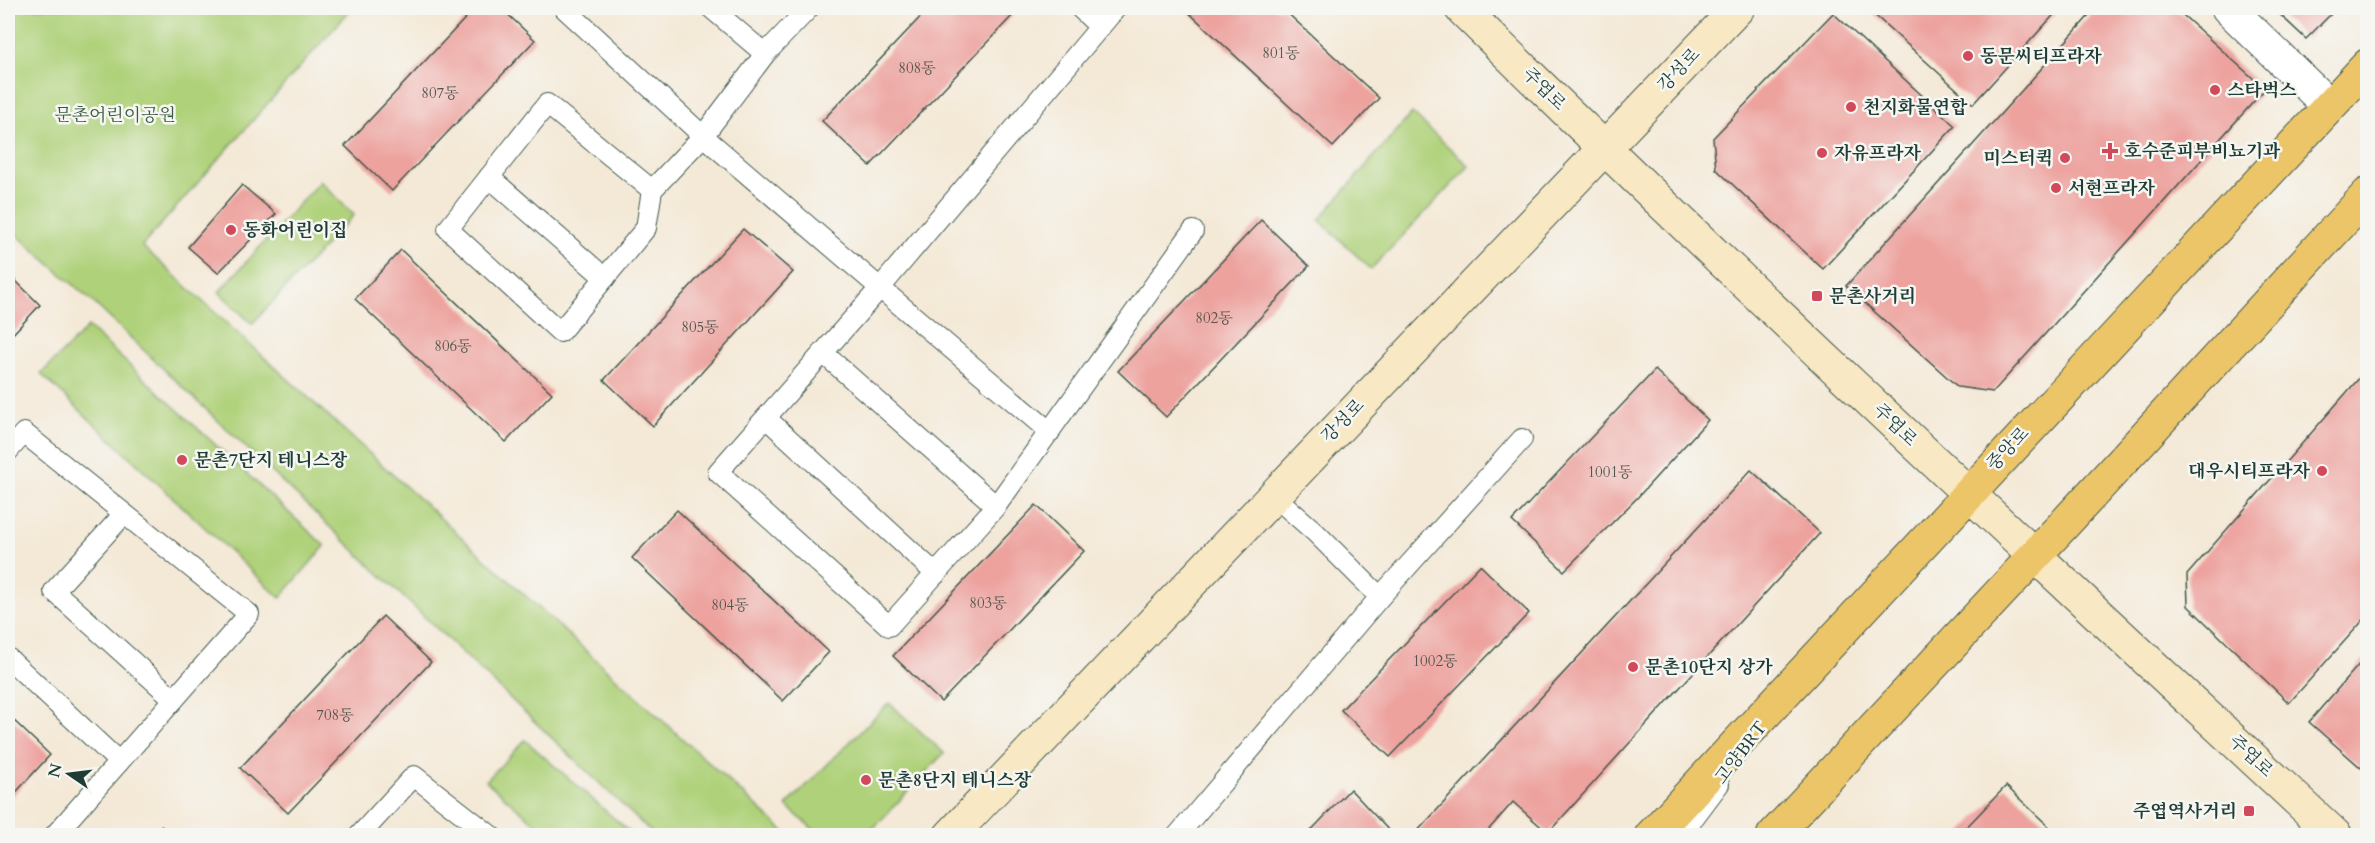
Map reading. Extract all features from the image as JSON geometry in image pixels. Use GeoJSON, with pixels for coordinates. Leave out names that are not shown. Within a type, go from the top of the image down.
{"type":"FeatureCollection","features":[{"type":"Feature","properties":{"kind":"main road","name":"중앙로"},"geometry":{"type":"LineString","coordinates":[[1651,836],[1966,494],[2367,65]]}},
{"type":"Feature","properties":{"kind":"main road"},"geometry":{"type":"LineString","coordinates":[[1773,836],[2036,555],[2367,194]]}},
{"type":"Feature","properties":{"kind":"street","name":"주엽로"},"geometry":{"type":"LineString","coordinates":[[1461,8],[1603,149],[1966,494],[2036,555],[2336,836]]}},
{"type":"Feature","properties":{"kind":"street","name":"강성로"},"geometry":{"type":"LineString","coordinates":[[950,836],[1737,8]]}},
{"type":"Feature","properties":{"kind":"street"},"geometry":{"type":"LineString","coordinates":[[2228,8],[2330,106]]}},
{"type":"Feature","properties":{"kind":"lane"},"geometry":{"type":"LineString","coordinates":[[564,8],[704,136],[1050,432]]}},
{"type":"Feature","properties":{"kind":"lane"},"geometry":{"type":"LineString","coordinates":[[711,8],[765,54]]}},
{"type":"Feature","properties":{"kind":"lane"},"geometry":{"type":"LineString","coordinates":[[652,190],[547,104],[448,229],[560,332],[646,228],[652,190],[704,136],[765,54],[809,8]]}},
{"type":"Feature","properties":{"kind":"lane"},"geometry":{"type":"LineString","coordinates":[[1080,8],[1100,27]]}},
{"type":"Feature","properties":{"kind":"lane"},"geometry":{"type":"LineString","coordinates":[[1116,8],[880,288],[718,472],[890,626],[996,506],[1193,231]]}},
{"type":"Feature","properties":{"kind":"lane"},"geometry":{"type":"LineString","coordinates":[[489,177],[605,278]]}},
{"type":"Feature","properties":{"kind":"lane"},"geometry":{"type":"LineString","coordinates":[[823,353],[996,506]]}},
{"type":"Feature","properties":{"kind":"lane"},"geometry":{"type":"LineString","coordinates":[[766,418],[936,574]]}},
{"type":"Feature","properties":{"kind":"lane"},"geometry":{"type":"LineString","coordinates":[[8,451],[24,433],[249,614],[54,836]]}},
{"type":"Feature","properties":{"kind":"lane"},"geometry":{"type":"LineString","coordinates":[[1177,836],[1380,597],[1522,439]]}},
{"type":"Feature","properties":{"kind":"lane"},"geometry":{"type":"LineString","coordinates":[[1273,495],[1315,532],[1380,597]]}},
{"type":"Feature","properties":{"kind":"lane"},"geometry":{"type":"LineString","coordinates":[[124,514],[54,591],[174,699]]}},
{"type":"Feature","properties":{"kind":"lane"},"geometry":{"type":"LineString","coordinates":[[8,658],[119,762]]}},
{"type":"Feature","properties":{"kind":"lane","name":"고양BRT"},"geometry":{"type":"LineString","coordinates":[[1680,836],[1803,671]]}},
{"type":"Feature","properties":{"kind":"lane"},"geometry":{"type":"LineString","coordinates":[[359,836],[414,776],[491,836]]}},
{"type":"Feature","properties":{"kind":"green space","name":"문촌어린이공원"},"geometry":{"type":"Polygon","coordinates":[[[8,8],[352,8],[142,246],[788,835],[654,835],[93,302],[8,227],[8,8]]]}},
{"type":"Feature","properties":{"kind":"green space"},"geometry":{"type":"Polygon","coordinates":[[[1412,113],[1469,166],[1371,269],[1319,220],[1412,113]]]}},
{"type":"Feature","properties":{"kind":"green space"},"geometry":{"type":"Polygon","coordinates":[[[320,181],[354,215],[252,324],[219,292],[320,181]]]}},
{"type":"Feature","properties":{"kind":"green space","name":"문촌7단지 테니스장"},"geometry":{"type":"Polygon","coordinates":[[[88,327],[325,546],[280,598],[41,374],[88,327]]]}},
{"type":"Feature","properties":{"kind":"green space","name":"문촌8단지 테니스장"},"geometry":{"type":"Polygon","coordinates":[[[889,703],[944,753],[867,835],[820,835],[786,806],[889,703]]]}},
{"type":"Feature","properties":{"kind":"green space"},"geometry":{"type":"Polygon","coordinates":[[[525,740],[632,834],[549,835],[486,781],[525,740]]]}},
{"type":"Feature","properties":{"kind":"building"},"geometry":{"type":"Polygon","coordinates":[[[475,8],[501,8],[535,40],[392,191],[345,146],[475,8]]]}},
{"type":"Feature","properties":{"kind":"building"},"geometry":{"type":"Polygon","coordinates":[[[929,8],[1005,8],[1013,15],[870,166],[822,121],[929,8]]]}},
{"type":"Feature","properties":{"kind":"building"},"geometry":{"type":"Polygon","coordinates":[[[1184,8],[1282,8],[1379,98],[1333,147],[1184,8]]]}},
{"type":"Feature","properties":{"kind":"building","name":"동문씨티프라자"},"geometry":{"type":"Polygon","coordinates":[[[1867,8],[2060,8],[1973,104],[1867,8]]]}},
{"type":"Feature","properties":{"kind":"building","name":"서현프라자"},"geometry":{"type":"Polygon","coordinates":[[[2096,8],[2175,8],[2265,89],[1993,392],[1958,387],[1846,286],[2096,8]]]}},
{"type":"Feature","properties":{"kind":"building"},"geometry":{"type":"Polygon","coordinates":[[[2273,8],[2337,8],[2306,39],[2273,8]]]}},
{"type":"Feature","properties":{"kind":"building","name":"자유프라자"},"geometry":{"type":"Polygon","coordinates":[[[1833,13],[1955,126],[1823,269],[1716,169],[1713,138],[1833,13]]]}},
{"type":"Feature","properties":{"kind":"building","name":"동화어린이집"},"geometry":{"type":"Polygon","coordinates":[[[242,185],[276,214],[218,273],[188,247],[242,185]]]}},
{"type":"Feature","properties":{"kind":"building"},"geometry":{"type":"Polygon","coordinates":[[[1261,220],[1309,266],[1166,417],[1118,371],[1261,220]]]}},
{"type":"Feature","properties":{"kind":"building"},"geometry":{"type":"Polygon","coordinates":[[[743,229],[793,272],[653,426],[604,380],[743,229]]]}},
{"type":"Feature","properties":{"kind":"building"},"geometry":{"type":"Polygon","coordinates":[[[401,250],[552,393],[506,442],[355,299],[401,250]]]}},
{"type":"Feature","properties":{"kind":"building"},"geometry":{"type":"Polygon","coordinates":[[[8,273],[40,305],[8,339],[8,273]]]}},
{"type":"Feature","properties":{"kind":"building","name":"대우시티프라자"},"geometry":{"type":"Polygon","coordinates":[[[2368,368],[2368,615],[2289,703],[2188,606],[2187,575],[2368,368]]]}},
{"type":"Feature","properties":{"kind":"building"},"geometry":{"type":"Polygon","coordinates":[[[1655,370],[1708,420],[1637,498],[1564,571],[1512,521],[1655,370]]]}},
{"type":"Feature","properties":{"kind":"building","name":"문촌10단지 상가"},"geometry":{"type":"Polygon","coordinates":[[[1751,470],[1820,533],[1548,833],[1513,802],[1483,836],[1413,836],[1751,470]]]}},
{"type":"Feature","properties":{"kind":"building"},"geometry":{"type":"Polygon","coordinates":[[[1036,505],[1084,551],[941,702],[893,656],[1036,505]]]}},
{"type":"Feature","properties":{"kind":"building"},"geometry":{"type":"Polygon","coordinates":[[[677,510],[829,652],[783,701],[632,558],[677,510]]]}},
{"type":"Feature","properties":{"kind":"building"},"geometry":{"type":"Polygon","coordinates":[[[1480,565],[1529,613],[1390,757],[1341,710],[1480,565]]]}},
{"type":"Feature","properties":{"kind":"building"},"geometry":{"type":"Polygon","coordinates":[[[383,616],[431,662],[288,813],[240,768],[383,616]]]}},
{"type":"Feature","properties":{"kind":"building"},"geometry":{"type":"Polygon","coordinates":[[[2368,654],[2368,774],[2309,722],[2368,654]]]}},
{"type":"Feature","properties":{"kind":"building"},"geometry":{"type":"Polygon","coordinates":[[[8,715],[50,755],[8,801],[8,715]]]}},
{"type":"Feature","properties":{"kind":"building"},"geometry":{"type":"Polygon","coordinates":[[[2006,786],[2059,836],[1958,836],[2006,786]]]}},
{"type":"Feature","properties":{"kind":"building"},"geometry":{"type":"Polygon","coordinates":[[[1350,789],[1394,836],[1306,836],[1350,789]]]}},
{"type":"Feature","properties":{"kind":"building"},"geometry":{"type":"Polygon","coordinates":[[[161,826],[172,836],[152,836],[161,826]]]}},
{"type":"Feature","properties":{"kind":"place","name":"동문씨티프라자"},"geometry":{"type":"Point","coordinates":[1968,56]}},
{"type":"Feature","properties":{"kind":"place","name":"스타벅스"},"geometry":{"type":"Point","coordinates":[2215,90]}},
{"type":"Feature","properties":{"kind":"place","name":"천지화물연합"},"geometry":{"type":"Point","coordinates":[1851,107]}},
{"type":"Feature","properties":{"kind":"place","name":"호수준피부비뇨기과"},"geometry":{"type":"Point","coordinates":[2110,151]}},
{"type":"Feature","properties":{"kind":"place","name":"자유프라자"},"geometry":{"type":"Point","coordinates":[1822,153]}},
{"type":"Feature","properties":{"kind":"place","name":"미스터퀵"},"geometry":{"type":"Point","coordinates":[2065,158]}},
{"type":"Feature","properties":{"kind":"place","name":"서현프라자"},"geometry":{"type":"Point","coordinates":[2056,188]}},
{"type":"Feature","properties":{"kind":"place","name":"동화어린이집"},"geometry":{"type":"Point","coordinates":[231,230]}},
{"type":"Feature","properties":{"kind":"place","name":"문촌사거리"},"geometry":{"type":"Point","coordinates":[1817,296]}},
{"type":"Feature","properties":{"kind":"place","name":"문촌7단지 테니스장"},"geometry":{"type":"Point","coordinates":[182,460]}},
{"type":"Feature","properties":{"kind":"place","name":"대우시티프라자"},"geometry":{"type":"Point","coordinates":[2322,471]}},
{"type":"Feature","properties":{"kind":"place","name":"문촌10단지 상가"},"geometry":{"type":"Point","coordinates":[1633,667]}},
{"type":"Feature","properties":{"kind":"place","name":"문촌8단지 테니스장"},"geometry":{"type":"Point","coordinates":[866,780]}},
{"type":"Feature","properties":{"kind":"place","name":"주엽역사거리"},"geometry":{"type":"Point","coordinates":[2249,811]}}]}
